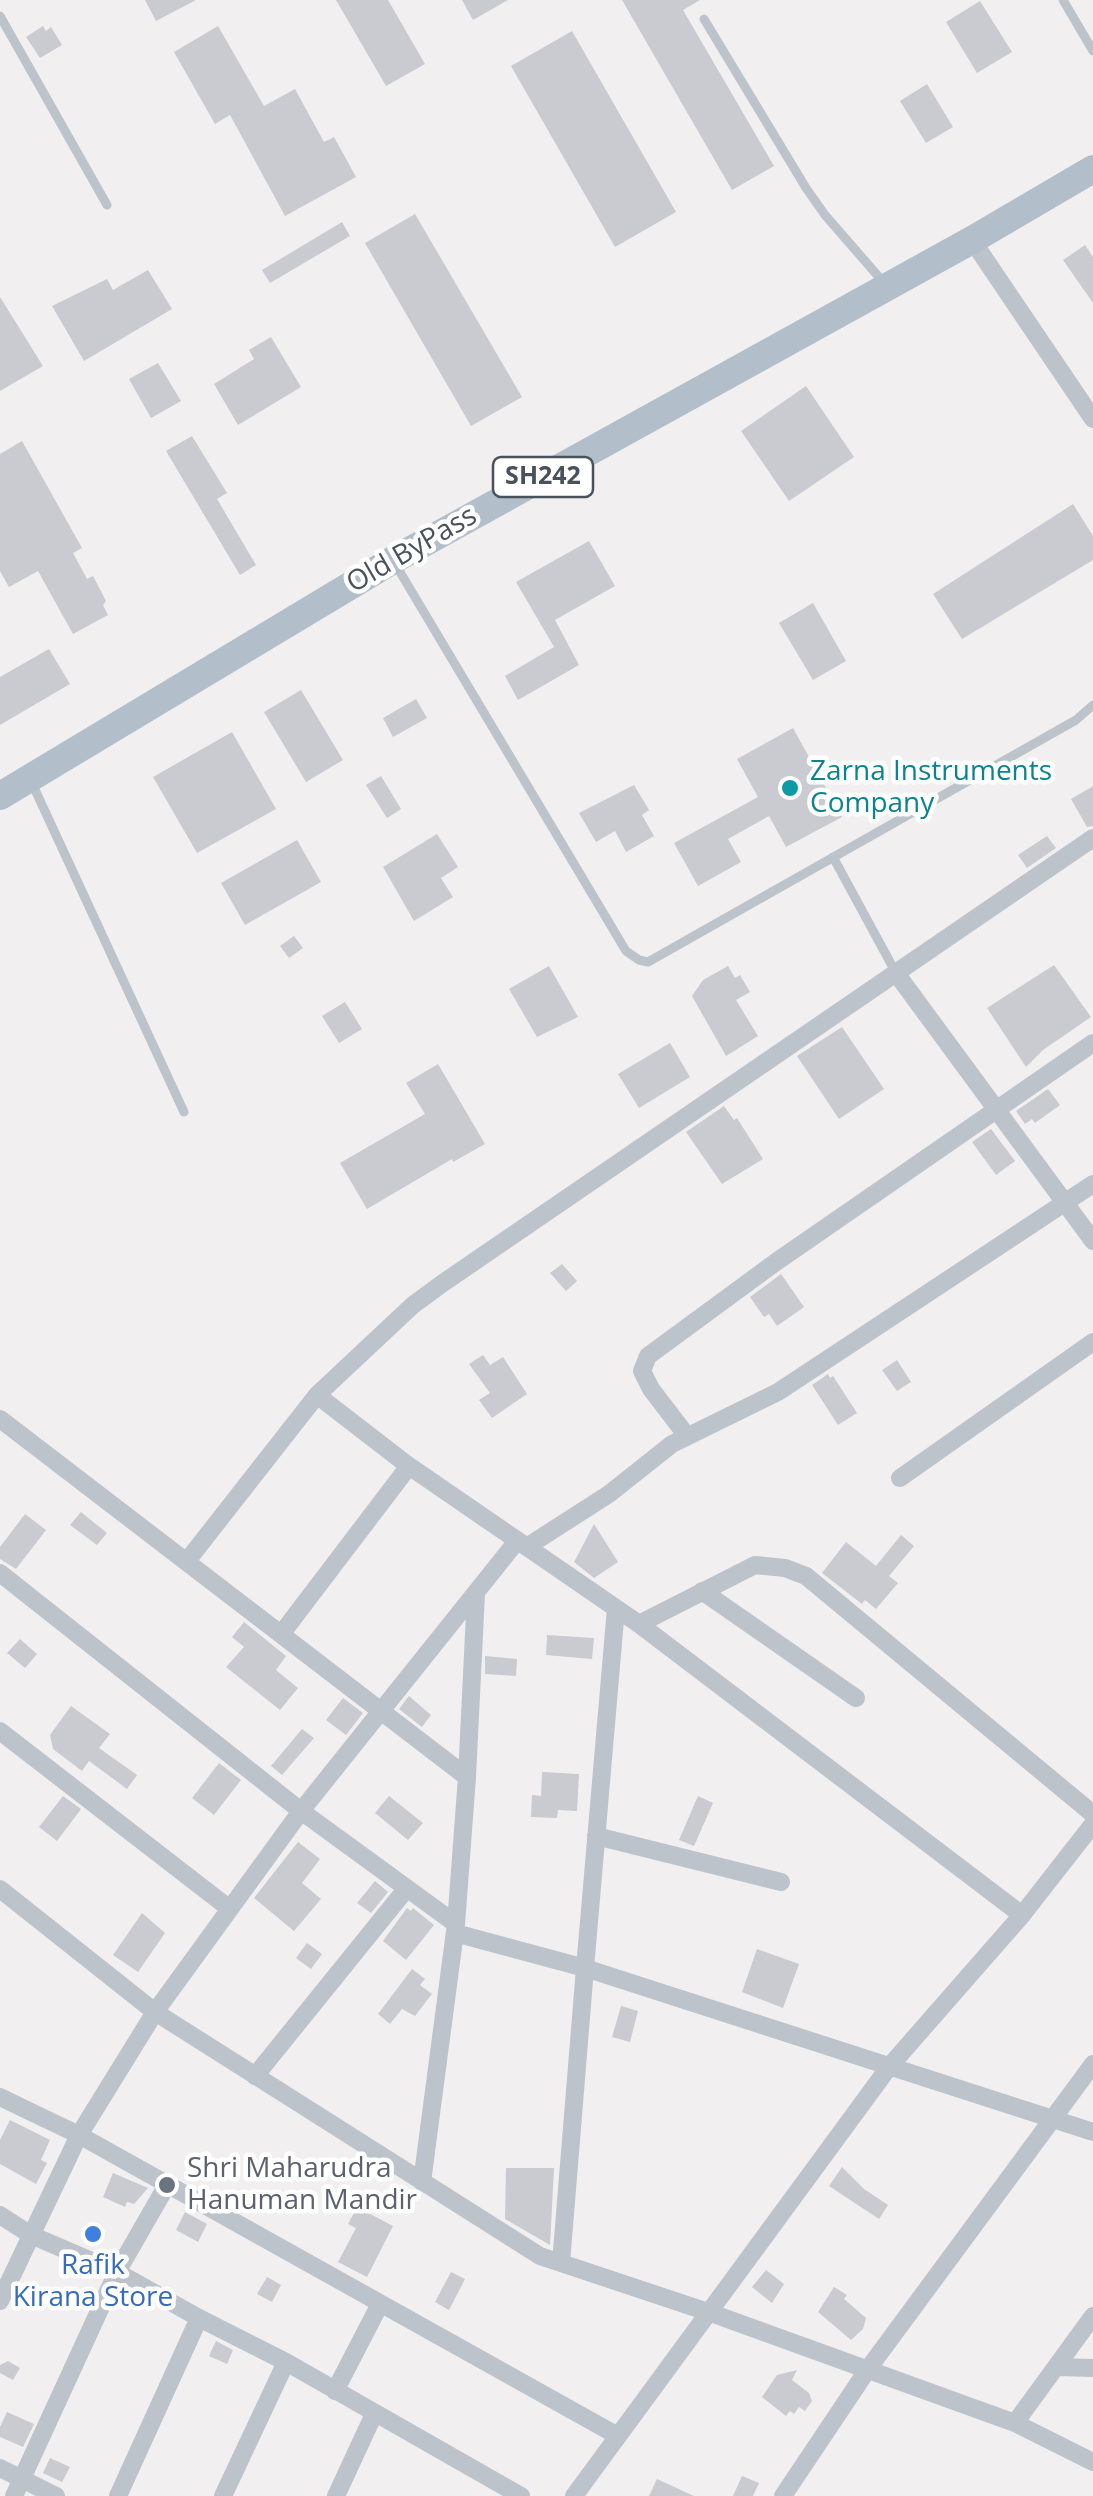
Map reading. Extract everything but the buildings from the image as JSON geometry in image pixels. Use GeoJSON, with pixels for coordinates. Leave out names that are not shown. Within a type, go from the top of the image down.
{"type":"FeatureCollection","features":[{"type":"Feature","properties":{"kind":"main road","name":"Old ByPass"},"geometry":{"type":"LineString","coordinates":[[0,796],[393,560],[1093,169]]}},
{"type":"Feature","properties":{"kind":"street"},"geometry":{"type":"LineString","coordinates":[[972,240],[1093,419]]}},
{"type":"Feature","properties":{"kind":"street"},"geometry":{"type":"LineString","coordinates":[[187,1561],[317,1395],[428,1294],[1093,838]]}},
{"type":"Feature","properties":{"kind":"street"},"geometry":{"type":"LineString","coordinates":[[896,973],[1093,1242]]}},
{"type":"Feature","properties":{"kind":"street"},"geometry":{"type":"LineString","coordinates":[[687,1436],[642,1371],[648,1356],[791,1251],[1093,1043]]}},
{"type":"Feature","properties":{"kind":"street"},"geometry":{"type":"LineString","coordinates":[[0,2302],[78,2135],[156,2012],[301,1810],[476,1593],[523,1544],[608,1494],[687,1436],[778,1392],[1093,1184]]}},
{"type":"Feature","properties":{"kind":"street"},"geometry":{"type":"LineString","coordinates":[[900,1478],[1093,1342]]}},
{"type":"Feature","properties":{"kind":"street"},"geometry":{"type":"LineString","coordinates":[[317,1395],[409,1466],[640,1624],[1022,1915]]}},
{"type":"Feature","properties":{"kind":"street"},"geometry":{"type":"LineString","coordinates":[[0,1419],[468,1776]]}},
{"type":"Feature","properties":{"kind":"street"},"geometry":{"type":"LineString","coordinates":[[282,1633],[409,1466]]}},
{"type":"Feature","properties":{"kind":"street"},"geometry":{"type":"LineString","coordinates":[[640,1624],[755,1565],[785,1568],[806,1576],[1093,1814]]}},
{"type":"Feature","properties":{"kind":"street"},"geometry":{"type":"LineString","coordinates":[[0,1573],[455,1928],[1093,2132]]}},
{"type":"Feature","properties":{"kind":"street"},"geometry":{"type":"LineString","coordinates":[[702,1591],[856,1698]]}},
{"type":"Feature","properties":{"kind":"street"},"geometry":{"type":"LineString","coordinates":[[422,2182],[455,1928],[468,1776],[476,1593]]}},
{"type":"Feature","properties":{"kind":"street"},"geometry":{"type":"LineString","coordinates":[[561,2263],[616,1608]]}},
{"type":"Feature","properties":{"kind":"street"},"geometry":{"type":"LineString","coordinates":[[0,1731],[230,1908]]}},
{"type":"Feature","properties":{"kind":"street"},"geometry":{"type":"LineString","coordinates":[[574,2496],[889,2067],[1022,1915],[1093,1824]]}},
{"type":"Feature","properties":{"kind":"street"},"geometry":{"type":"LineString","coordinates":[[596,1836],[782,1882]]}},
{"type":"Feature","properties":{"kind":"street"},"geometry":{"type":"LineString","coordinates":[[0,1888],[156,2012],[540,2256],[1015,2423],[1093,2462]]}},
{"type":"Feature","properties":{"kind":"street"},"geometry":{"type":"LineString","coordinates":[[255,2076],[407,1888]]}},
{"type":"Feature","properties":{"kind":"street"},"geometry":{"type":"LineString","coordinates":[[783,2496],[868,2369],[1093,2064]]}},
{"type":"Feature","properties":{"kind":"street"},"geometry":{"type":"LineString","coordinates":[[0,2098],[78,2135],[618,2436]]}},
{"type":"Feature","properties":{"kind":"street"},"geometry":{"type":"LineString","coordinates":[[18,2487],[117,2272],[167,2186]]}},
{"type":"Feature","properties":{"kind":"street"},"geometry":{"type":"LineString","coordinates":[[0,2215],[286,2362],[520,2496]]}},
{"type":"Feature","properties":{"kind":"street"},"geometry":{"type":"LineString","coordinates":[[336,2391],[380,2304]]}},
{"type":"Feature","properties":{"kind":"street"},"geometry":{"type":"LineString","coordinates":[[1015,2423],[1093,2316]]}},
{"type":"Feature","properties":{"kind":"street"},"geometry":{"type":"LineString","coordinates":[[118,2496],[199,2318]]}},
{"type":"Feature","properties":{"kind":"street"},"geometry":{"type":"LineString","coordinates":[[223,2496],[286,2362]]}},
{"type":"Feature","properties":{"kind":"street"},"geometry":{"type":"LineString","coordinates":[[1056,2367],[1093,2368]]}},
{"type":"Feature","properties":{"kind":"street"},"geometry":{"type":"LineString","coordinates":[[336,2496],[374,2414]]}},
{"type":"Feature","properties":{"kind":"street"},"geometry":{"type":"LineString","coordinates":[[0,2468],[18,2487],[56,2496]]}},
{"type":"Feature","properties":{"kind":"lane"},"geometry":{"type":"LineString","coordinates":[[1064,0],[1093,52]]}},
{"type":"Feature","properties":{"kind":"lane"},"geometry":{"type":"LineString","coordinates":[[0,16],[107,205]]}},
{"type":"Feature","properties":{"kind":"lane"},"geometry":{"type":"LineString","coordinates":[[704,19],[825,216],[887,287]]}},
{"type":"Feature","properties":{"kind":"lane"},"geometry":{"type":"LineString","coordinates":[[393,560],[632,956],[648,962],[1076,720],[1093,704]]}},
{"type":"Feature","properties":{"kind":"lane"},"geometry":{"type":"LineString","coordinates":[[30,778],[184,1112]]}},
{"type":"Feature","properties":{"kind":"lane"},"geometry":{"type":"LineString","coordinates":[[833,858],[896,973]]}},
{"type":"Feature","properties":{"kind":"place","name":"Zarna Instruments Company"},"geometry":{"type":"Point","coordinates":[790,788]}},
{"type":"Feature","properties":{"kind":"place","name":"Shri Maharudra Hanuman Mandir"},"geometry":{"type":"Point","coordinates":[167,2185]}},
{"type":"Feature","properties":{"kind":"place","name":"Rafik Kirana Store"},"geometry":{"type":"Point","coordinates":[93,2234]}}]}
